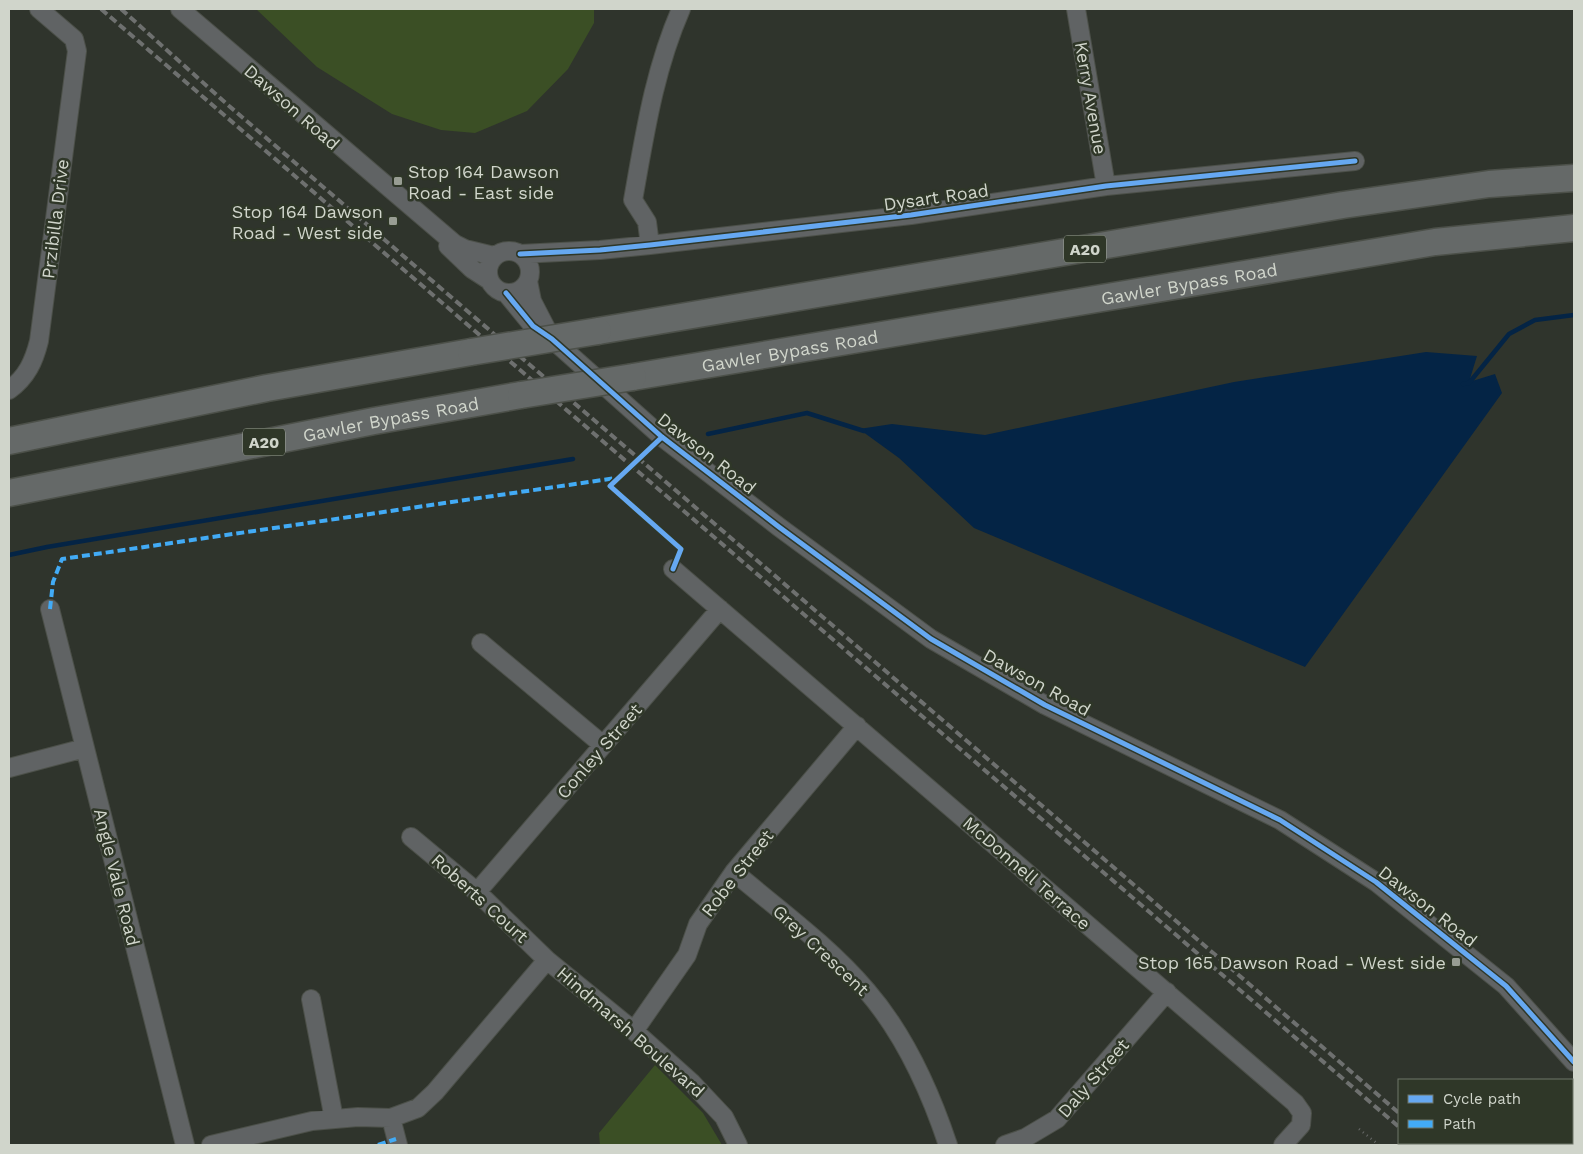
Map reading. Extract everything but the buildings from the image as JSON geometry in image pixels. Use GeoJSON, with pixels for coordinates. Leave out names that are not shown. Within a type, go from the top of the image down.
{"type":"FeatureCollection","features":[{"type":"Feature","properties":{"kind":"highway","name":"A20"},"geometry":{"type":"LineString","coordinates":[[9,441],[267,388],[1342,205],[1489,184],[1574,178]]}},
{"type":"Feature","properties":{"kind":"highway","name":"Gawler Bypass Road"},"geometry":{"type":"LineString","coordinates":[[9,492],[374,421],[521,395],[1416,245],[1574,228]]}},
{"type":"Feature","properties":{"kind":"street","name":"Przibilla Drive"},"geometry":{"type":"LineString","coordinates":[[9,390],[23,379],[34,358],[39,341],[77,51],[74,39],[39,9]]}},
{"type":"Feature","properties":{"kind":"street","name":"Dawson Road"},"geometry":{"type":"LineString","coordinates":[[180,9],[455,244],[465,250],[494,256]]}},
{"type":"Feature","properties":{"kind":"street"},"geometry":{"type":"LineString","coordinates":[[650,245],[647,222],[633,200],[654,89],[666,44],[681,9]]}},
{"type":"Feature","properties":{"kind":"street","name":"Kerry Avenue"},"geometry":{"type":"LineString","coordinates":[[1076,9],[1106,186]]}},
{"type":"Feature","properties":{"kind":"street","name":"Dysart Road"},"geometry":{"type":"LineString","coordinates":[[520,254],[600,250],[650,245],[911,215],[1106,186],[1355,161]]}},
{"type":"Feature","properties":{"kind":"street","name":"Dawson Road"},"geometry":{"type":"LineString","coordinates":[[405,203],[472,269],[489,280]]}},
{"type":"Feature","properties":{"kind":"street"},"geometry":{"type":"LineString","coordinates":[[509,250],[520,254],[526,259],[529,278],[521,290],[506,293],[495,288],[489,280],[488,266],[494,256],[509,250]]}},
{"type":"Feature","properties":{"kind":"street","name":"Dysart Road"},"geometry":{"type":"LineString","coordinates":[[529,278],[555,259],[600,250]]}},
{"type":"Feature","properties":{"kind":"street","name":"Dawson Road"},"geometry":{"type":"LineString","coordinates":[[529,278],[532,301],[552,339]]}},
{"type":"Feature","properties":{"kind":"street","name":"Dawson Road"},"geometry":{"type":"LineString","coordinates":[[506,293],[533,326],[552,339],[662,437],[779,527],[931,639],[1045,705],[1280,820],[1376,882],[1506,986],[1574,1062]]}},
{"type":"Feature","properties":{"kind":"street","name":"McDonnell Terrace"},"geometry":{"type":"LineString","coordinates":[[673,569],[1167,992],[1300,1109],[1302,1113],[1301,1125],[1284,1145]]}},
{"type":"Feature","properties":{"kind":"street","name":"Angle Vale Road"},"geometry":{"type":"LineString","coordinates":[[50,609],[185,1145]]}},
{"type":"Feature","properties":{"kind":"street","name":"Conley Street"},"geometry":{"type":"LineString","coordinates":[[477,892],[720,609]]}},
{"type":"Feature","properties":{"kind":"street"},"geometry":{"type":"LineString","coordinates":[[481,643],[603,746]]}},
{"type":"Feature","properties":{"kind":"street","name":"Robe Street"},"geometry":{"type":"LineString","coordinates":[[634,1031],[687,955],[698,924],[734,872],[857,726]]}},
{"type":"Feature","properties":{"kind":"street"},"geometry":{"type":"LineString","coordinates":[[9,768],[85,748]]}},
{"type":"Feature","properties":{"kind":"street","name":"Roberts Court"},"geometry":{"type":"LineString","coordinates":[[411,837],[477,892],[547,960]]}},
{"type":"Feature","properties":{"kind":"street","name":"Grey Crescent"},"geometry":{"type":"LineString","coordinates":[[734,872],[840,963],[868,992],[892,1025],[916,1066],[939,1117],[948,1145]]}},
{"type":"Feature","properties":{"kind":"street","name":"Hindmarsh Boulevard"},"geometry":{"type":"LineString","coordinates":[[211,1145],[312,1121],[391,1118],[418,1108],[435,1092],[547,960],[634,1031],[709,1099],[724,1118],[738,1145]]}},
{"type":"Feature","properties":{"kind":"street","name":"Daly Street"},"geometry":{"type":"LineString","coordinates":[[1005,1145],[1032,1135],[1057,1120],[1167,992]]}},
{"type":"Feature","properties":{"kind":"street"},"geometry":{"type":"LineString","coordinates":[[311,999],[334,1119]]}},
{"type":"Feature","properties":{"kind":"street"},"geometry":{"type":"LineString","coordinates":[[391,1118],[398,1145]]}},
{"type":"Feature","properties":{"kind":"path"},"geometry":{"type":"LineString","coordinates":[[1359,1129],[1379,1145]]}},
{"type":"Feature","properties":{"kind":"green space"},"geometry":{"type":"Polygon","coordinates":[[[256,9],[594,9],[594,23],[568,69],[527,111],[475,133],[441,130],[392,114],[317,67],[256,9]]]}},
{"type":"Feature","properties":{"kind":"green space"},"geometry":{"type":"Polygon","coordinates":[[[655,1065],[703,1113],[722,1145],[600,1145],[599,1133],[655,1065]]]}},
{"type":"Feature","properties":{"kind":"water"},"geometry":{"type":"Polygon","coordinates":[[[1426,352],[1477,356],[1469,382],[1495,374],[1502,393],[1305,667],[974,528],[899,458],[859,429],[892,424],[985,435],[1234,382],[1426,352]]]}},
{"type":"Feature","properties":{"kind":"waterway"},"geometry":{"type":"LineString","coordinates":[[1463,384],[1469,383],[1509,334],[1535,320],[1574,315]]}},
{"type":"Feature","properties":{"kind":"waterway"},"geometry":{"type":"LineString","coordinates":[[708,434],[807,413],[864,431]]}},
{"type":"Feature","properties":{"kind":"waterway"},"geometry":{"type":"LineString","coordinates":[[9,555],[47,547],[573,459]]}},
{"type":"Feature","properties":{"kind":"railway"},"geometry":{"type":"LineString","coordinates":[[101,9],[1398,1126]]}},
{"type":"Feature","properties":{"kind":"railway"},"geometry":{"type":"LineString","coordinates":[[121,9],[228,105],[1398,1112]]}},
{"type":"Feature","properties":{"kind":"marked path"},"geometry":{"type":"LineString","coordinates":[[50,609],[53,582],[62,559],[616,478]]}},
{"type":"Feature","properties":{"kind":"marked path"},"geometry":{"type":"LineString","coordinates":[[378,1145],[396,1139]]}},
{"type":"Feature","properties":{"kind":"cycle path"},"geometry":{"type":"LineString","coordinates":[[520,254],[600,250],[650,245],[911,215],[1106,186],[1355,161]]}},
{"type":"Feature","properties":{"kind":"cycle path"},"geometry":{"type":"LineString","coordinates":[[506,293],[533,326],[552,339],[662,437],[779,527],[931,639],[1045,705],[1280,820],[1376,882],[1506,986],[1574,1062]]}},
{"type":"Feature","properties":{"kind":"cycle path"},"geometry":{"type":"LineString","coordinates":[[662,437],[610,486],[681,549],[673,569]]}},
{"type":"Feature","properties":{"kind":"place","name":"Stop 164 Dawson Road - East side"},"geometry":{"type":"Point","coordinates":[398,181]}},
{"type":"Feature","properties":{"kind":"place","name":"Stop 164 Dawson Road - West side"},"geometry":{"type":"Point","coordinates":[393,221]}},
{"type":"Feature","properties":{"kind":"place","name":"Stop 165 Dawson Road - West side"},"geometry":{"type":"Point","coordinates":[1456,962]}}]}
